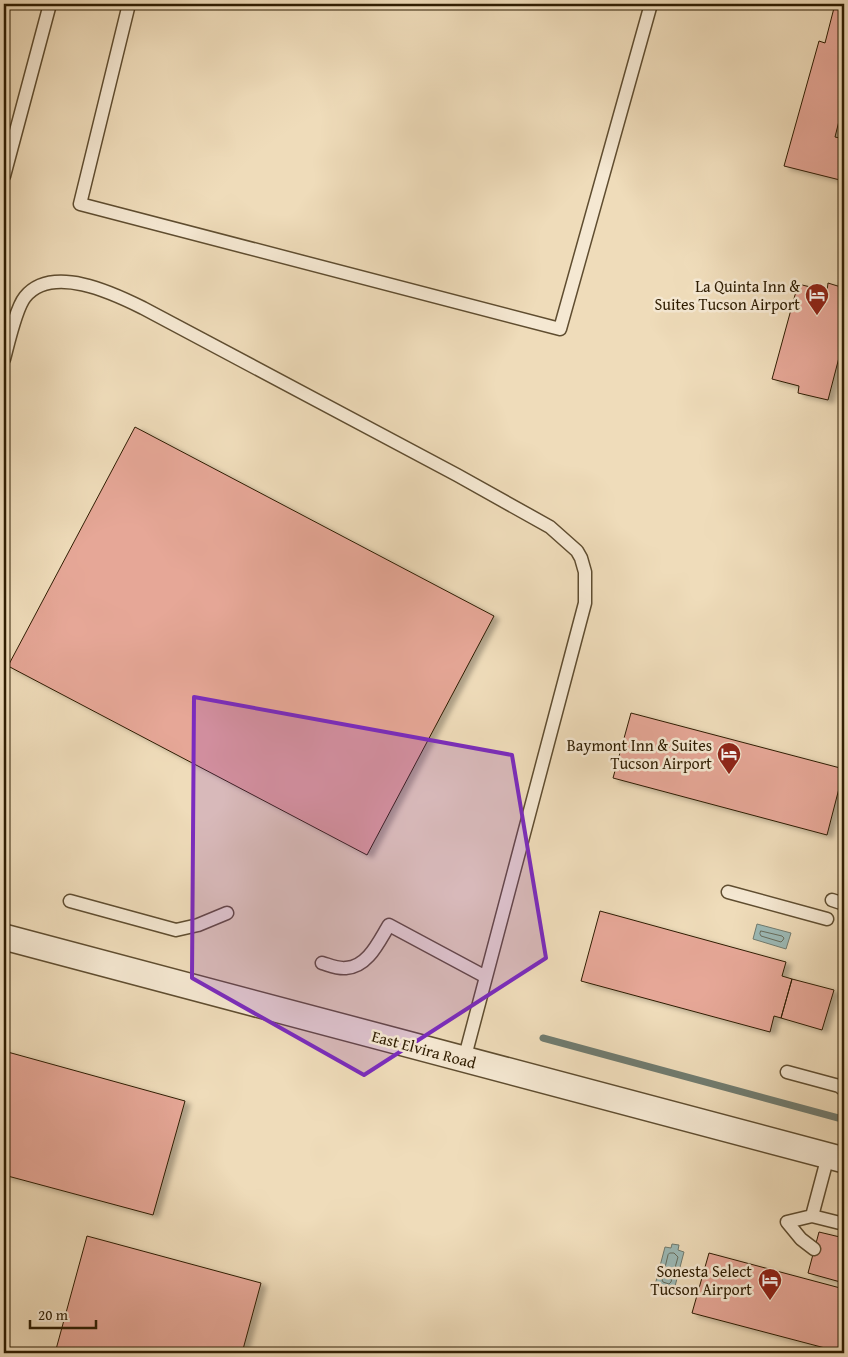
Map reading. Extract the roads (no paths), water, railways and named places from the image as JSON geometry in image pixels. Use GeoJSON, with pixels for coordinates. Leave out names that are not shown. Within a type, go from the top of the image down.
{"type":"FeatureCollection","features":[{"type":"Feature","properties":{"kind":"street","name":"East Elvira Road"},"geometry":{"type":"LineString","coordinates":[[4,937],[836,1158]]}},
{"type":"Feature","properties":{"kind":"lane"},"geometry":{"type":"LineString","coordinates":[[4,176],[50,4]]}},
{"type":"Feature","properties":{"kind":"lane"},"geometry":{"type":"LineString","coordinates":[[129,4],[80,204],[560,329],[651,4]]}},
{"type":"Feature","properties":{"kind":"lane"},"geometry":{"type":"LineString","coordinates":[[4,359],[24,298],[36,288],[49,284],[68,282],[88,285],[134,304],[457,475],[550,527],[577,551],[585,572],[585,603],[464,1060]]}},
{"type":"Feature","properties":{"kind":"lane"},"geometry":{"type":"LineString","coordinates":[[728,892],[827,919]]}},
{"type":"Feature","properties":{"kind":"lane"},"geometry":{"type":"LineString","coordinates":[[70,901],[176,930],[198,925],[227,913]]}},
{"type":"Feature","properties":{"kind":"lane"},"geometry":{"type":"LineString","coordinates":[[322,963],[346,968],[358,965],[371,954],[389,925],[486,977]]}},
{"type":"Feature","properties":{"kind":"lane"},"geometry":{"type":"LineString","coordinates":[[786,1072],[839,1086],[844,1090]]}},
{"type":"Feature","properties":{"kind":"lane"},"geometry":{"type":"LineString","coordinates":[[812,1216],[836,1158]]}},
{"type":"Feature","properties":{"kind":"lane"},"geometry":{"type":"LineString","coordinates":[[814,1249],[787,1222],[812,1216],[844,1224]]}},
{"type":"Feature","properties":{"kind":"water"},"geometry":{"type":"Polygon","coordinates":[[[757,924],[791,933],[786,949],[753,939],[757,924]]]}},
{"type":"Feature","properties":{"kind":"water"},"geometry":{"type":"Polygon","coordinates":[[[672,1244],[679,1245],[678,1250],[684,1252],[674,1290],[655,1285],[665,1247],[671,1248],[672,1244]]]}},
{"type":"Feature","properties":{"kind":"waterway"},"geometry":{"type":"LineString","coordinates":[[543,1038],[842,1119]]}},
{"type":"Feature","properties":{"kind":"place","name":"La Quinta Inn & Suites Tucson Airport"},"geometry":{"type":"Point","coordinates":[817,316]}},
{"type":"Feature","properties":{"kind":"place","name":"Baymont Inn & Suites Tucson Airport"},"geometry":{"type":"Point","coordinates":[729,775]}},
{"type":"Feature","properties":{"kind":"place","name":"Sonesta Select Tucson Airport"},"geometry":{"type":"Point","coordinates":[770,1301]}}]}
